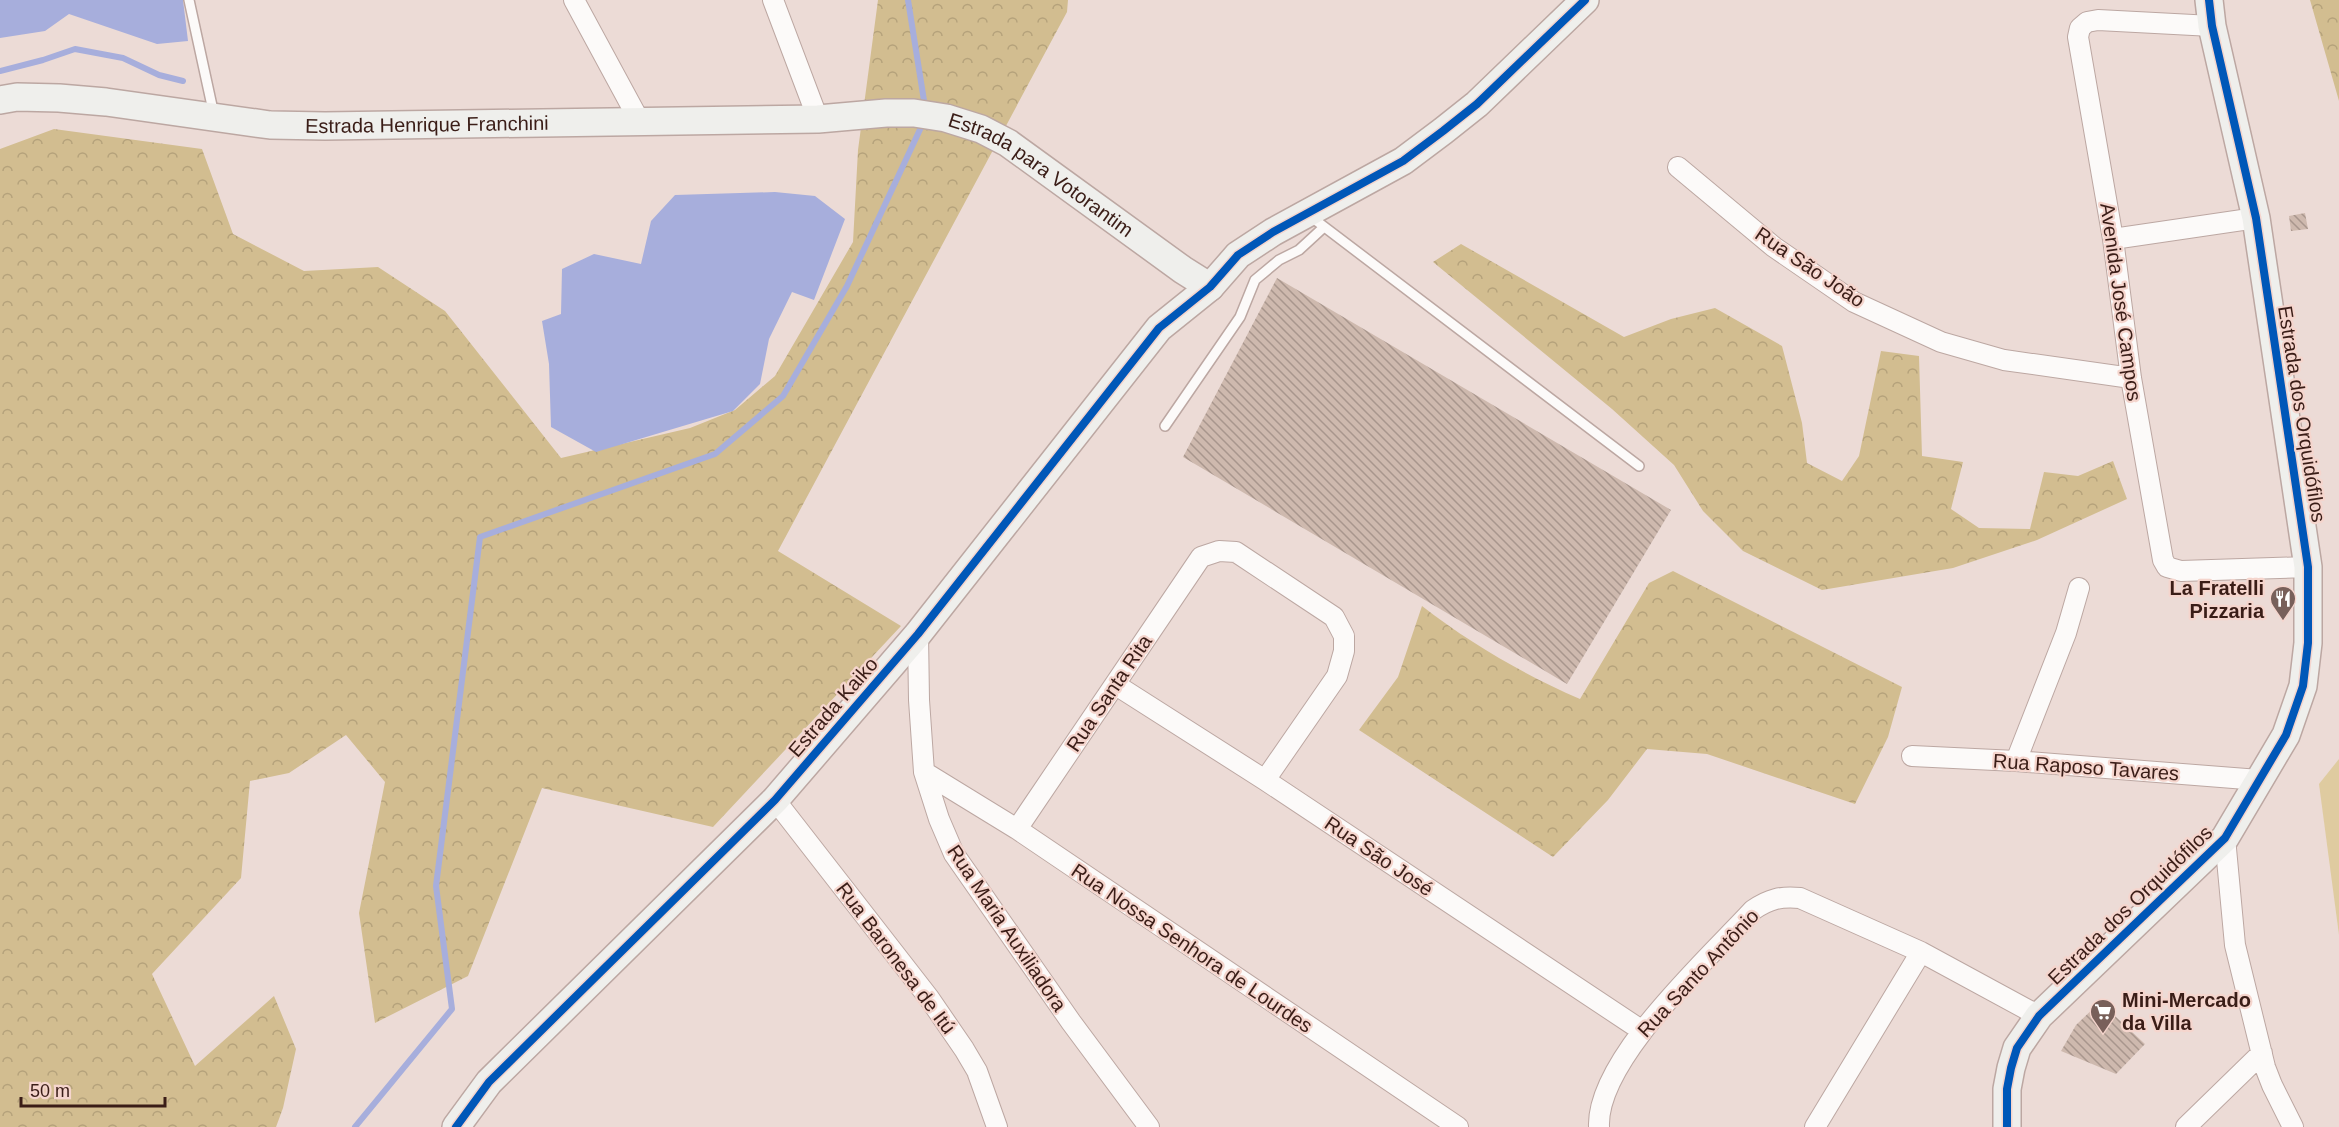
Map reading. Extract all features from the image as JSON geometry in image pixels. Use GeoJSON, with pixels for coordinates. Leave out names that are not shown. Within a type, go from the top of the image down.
{"type":"FeatureCollection","features":[{"type":"Feature","properties":{"kind":"street"},"geometry":{"type":"LineString","coordinates":[[574,0],[640,122]]}},
{"type":"Feature","properties":{"kind":"street"},"geometry":{"type":"LineString","coordinates":[[773,0],[818,119]]}},
{"type":"Feature","properties":{"kind":"street","name":"Estrada Kaiko"},"geometry":{"type":"LineString","coordinates":[[456,1127],[489,1082],[775,800],[918,634],[1159,328],[1210,287],[1238,255],[1273,232],[1316,221],[1443,131],[1478,104],[1585,0]]}},
{"type":"Feature","properties":{"kind":"street","name":"Estrada dos Orquidófilos"},"geometry":{"type":"LineString","coordinates":[[2007,1127],[2007,1089],[2011,1068],[2017,1048],[2038,1016],[2225,838],[2286,735],[2303,686],[2308,642],[2308,567],[2256,218],[2211,13]]}},
{"type":"Feature","properties":{"kind":"street","name":"Avenida José Campos"},"geometry":{"type":"LineString","coordinates":[[2211,13],[2098,20],[2087,22],[2080,28],[2078,37],[2113,240],[2131,378],[2163,560],[2167,567],[2181,572],[2308,567]]}},
{"type":"Feature","properties":{"kind":"street","name":"Estrada Henrique Franchini"},"geometry":{"type":"LineString","coordinates":[[0,100],[17,97],[106,102],[270,125],[640,122],[854,117]]}},
{"type":"Feature","properties":{"kind":"street","name":"Estrada para Votorantim"},"geometry":{"type":"LineString","coordinates":[[854,117],[886,113],[914,113],[946,118],[981,129],[1008,143],[1183,270],[1210,287]]}},
{"type":"Feature","properties":{"kind":"street","name":"Rua São João"},"geometry":{"type":"LineString","coordinates":[[1678,167],[1774,247],[1854,302],[1941,342],[2004,360],[2131,378]]}},
{"type":"Feature","properties":{"kind":"street"},"geometry":{"type":"LineString","coordinates":[[2113,240],[2256,218]]}},
{"type":"Feature","properties":{"kind":"street","name":"Rua Santa Rita"},"geometry":{"type":"LineString","coordinates":[[1017,830],[1201,557],[1220,551],[1236,552],[1334,617],[1344,636],[1344,651],[1337,676],[1265,780]]}},
{"type":"Feature","properties":{"kind":"street"},"geometry":{"type":"LineString","coordinates":[[2016,760],[2062,644],[2079,588]]}},
{"type":"Feature","properties":{"kind":"street","name":"Rua Maria Auxiliadora"},"geometry":{"type":"LineString","coordinates":[[918,634],[919,700],[924,772],[939,819],[954,854],[1071,1022],[1149,1127]]}},
{"type":"Feature","properties":{"kind":"street","name":"Rua São José"},"geometry":{"type":"LineString","coordinates":[[1116,685],[1265,780],[1641,1030]]}},
{"type":"Feature","properties":{"kind":"street","name":"Rua Raposo Tavares"},"geometry":{"type":"LineString","coordinates":[[1912,756],[2016,760],[2259,780]]}},
{"type":"Feature","properties":{"kind":"street","name":"Rua Nossa Senhora de Lourdes"},"geometry":{"type":"LineString","coordinates":[[924,772],[1017,830],[1458,1127]]}},
{"type":"Feature","properties":{"kind":"street","name":"Rua Baronesa de Itú"},"geometry":{"type":"LineString","coordinates":[[775,800],[929,998],[964,1049],[976,1071],[997,1127]]}},
{"type":"Feature","properties":{"kind":"street"},"geometry":{"type":"LineString","coordinates":[[2225,838],[2235,945],[2272,1085],[2293,1127]]}},
{"type":"Feature","properties":{"kind":"street","name":"Rua Santo Antônio"},"geometry":{"type":"LineString","coordinates":[[1595,1123],[1607,1086],[1641,1030],[1754,910],[1768,900],[1782,897],[1800,898],[1921,952]]}},
{"type":"Feature","properties":{"kind":"street"},"geometry":{"type":"LineString","coordinates":[[1815,1127],[1921,952],[2038,1016]]}},
{"type":"Feature","properties":{"kind":"street"},"geometry":{"type":"LineString","coordinates":[[2186,1127],[2262,1053]]}},
{"type":"Feature","properties":{"kind":"lane"},"geometry":{"type":"LineString","coordinates":[[189,0],[215,118]]}},
{"type":"Feature","properties":{"kind":"lane"},"geometry":{"type":"LineString","coordinates":[[1165,426],[1240,317],[1255,280],[1279,260],[1299,250],[1316,221],[1639,466]]}},
{"type":"Feature","properties":{"kind":"shaded area"},"geometry":{"type":"Polygon","coordinates":[[[2339,759],[2339,935],[2319,784],[2339,759]]]}},
{"type":"Feature","properties":{"kind":"green space"},"geometry":{"type":"Polygon","coordinates":[[[878,0],[1068,0],[1067,12],[778,551],[901,626],[713,827],[542,788],[468,976],[375,1023],[359,913],[385,782],[346,735],[289,773],[250,781],[241,878],[152,974],[195,1066],[274,996],[296,1049],[283,1108],[276,1127],[0,1127],[0,149],[54,129],[202,149],[233,234],[304,271],[378,267],[445,311],[561,458],[690,428],[735,410],[775,376],[853,242],[858,150],[878,0]]]}},
{"type":"Feature","properties":{"kind":"green space"},"geometry":{"type":"Polygon","coordinates":[[[2310,0],[2339,0],[2339,101],[2310,0]]]}},
{"type":"Feature","properties":{"kind":"green space"},"geometry":{"type":"Polygon","coordinates":[[[1461,244],[1624,337],[1671,319],[1715,308],[1782,346],[1802,423],[1807,463],[1842,481],[1859,456],[1881,351],[1919,356],[1922,456],[1963,462],[1951,509],[1979,528],[2030,529],[2044,472],[2078,476],[2113,461],[2127,499],[2037,540],[1953,568],[1822,590],[1743,551],[1703,511],[1674,465],[1612,409],[1433,262],[1461,244]]]}},
{"type":"Feature","properties":{"kind":"green space"},"geometry":{"type":"Polygon","coordinates":[[[1673,571],[1902,687],[1888,737],[1855,804],[1707,754],[1647,749],[1608,800],[1553,857],[1359,730],[1398,677],[1422,606],[1459,633],[1498,657],[1580,699],[1649,583],[1673,571]]]}},
{"type":"Feature","properties":{"kind":"water"},"geometry":{"type":"Polygon","coordinates":[[[0,0],[183,0],[188,41],[157,44],[69,14],[45,31],[0,38],[0,0]]]}},
{"type":"Feature","properties":{"kind":"water"},"geometry":{"type":"Polygon","coordinates":[[[775,192],[815,196],[845,219],[814,300],[792,292],[769,339],[760,384],[733,411],[596,452],[551,427],[549,364],[542,321],[561,314],[562,269],[594,254],[641,264],[651,221],[675,195],[775,192]]]}},
{"type":"Feature","properties":{"kind":"building"},"geometry":{"type":"Polygon","coordinates":[[[2305,213],[2308,229],[2291,231],[2289,216],[2305,213]]]}},
{"type":"Feature","properties":{"kind":"building"},"geometry":{"type":"Polygon","coordinates":[[[1277,278],[1671,510],[1567,684],[1183,457],[1277,278]]]}},
{"type":"Feature","properties":{"kind":"building","name":"Mini-Mercado da Villa"},"geometry":{"type":"Polygon","coordinates":[[[2100,1002],[2145,1044],[2116,1074],[2061,1051],[2076,1025],[2100,1002]]]}},
{"type":"Feature","properties":{"kind":"waterway"},"geometry":{"type":"LineString","coordinates":[[908,0],[925,107]]}},
{"type":"Feature","properties":{"kind":"waterway"},"geometry":{"type":"LineString","coordinates":[[0,71],[75,49],[123,58],[159,75],[183,81]]}},
{"type":"Feature","properties":{"kind":"waterway"},"geometry":{"type":"LineString","coordinates":[[355,1127],[452,1009],[436,886],[480,537],[715,454],[783,396],[847,286],[923,123]]}},
{"type":"Feature","properties":{"kind":"cycle path"},"geometry":{"type":"LineString","coordinates":[[456,1127],[489,1082],[775,800],[918,634],[1159,328],[1210,287],[1238,255],[1273,232],[1403,161],[1443,131],[1477,104],[1585,0]]}},
{"type":"Feature","properties":{"kind":"cycle path"},"geometry":{"type":"LineString","coordinates":[[2007,1127],[2007,1089],[2017,1048],[2039,1016],[2225,838],[2286,735],[2303,686],[2308,643],[2308,567],[2256,218],[2212,26],[2209,0]]}},
{"type":"Feature","properties":{"kind":"place","name":"La Fratelli Pizzaria"},"geometry":{"type":"Point","coordinates":[2283,622]}},
{"type":"Feature","properties":{"kind":"place","name":"Mini-Mercado da Villa"},"geometry":{"type":"Point","coordinates":[2103,1035]}}]}
